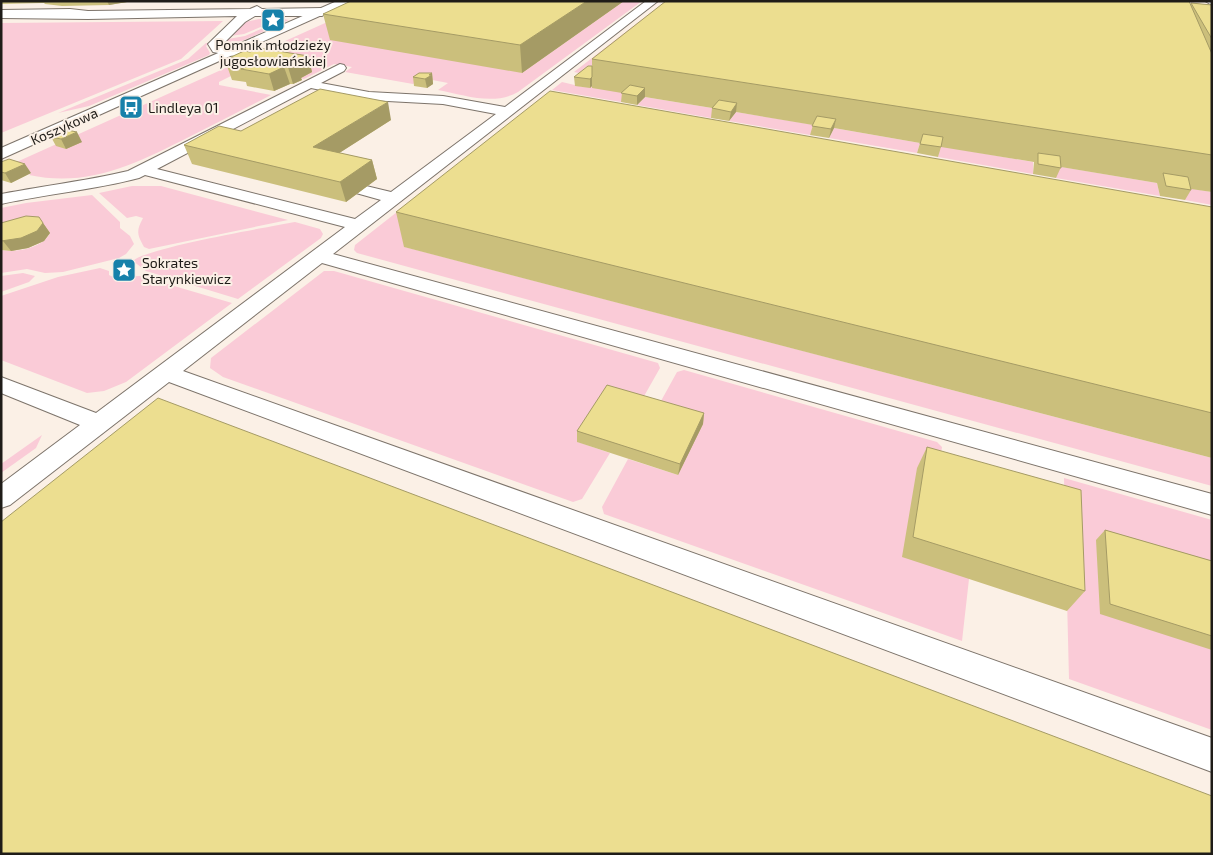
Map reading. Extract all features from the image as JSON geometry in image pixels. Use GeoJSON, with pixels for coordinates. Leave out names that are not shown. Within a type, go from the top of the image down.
{"type":"FeatureCollection","features":[{"type":"Feature","properties":{"kind":"street"},"geometry":{"type":"LineString","coordinates":[[234,52],[218,49],[215,44],[241,20],[266,1]]}},
{"type":"Feature","properties":{"kind":"street","name":"Koszykowa"},"geometry":{"type":"LineString","coordinates":[[1,154],[347,1]]}},
{"type":"Feature","properties":{"kind":"street"},"geometry":{"type":"LineString","coordinates":[[1,14],[88,15],[322,12]]}},
{"type":"Feature","properties":{"kind":"lane"},"geometry":{"type":"LineString","coordinates":[[1,498],[653,1]]}},
{"type":"Feature","properties":{"kind":"lane"},"geometry":{"type":"LineString","coordinates":[[1,199],[45,190],[99,183],[144,170],[340,68]]}},
{"type":"Feature","properties":{"kind":"lane"},"geometry":{"type":"LineString","coordinates":[[310,84],[369,96],[444,100],[508,112]]}},
{"type":"Feature","properties":{"kind":"lane"},"geometry":{"type":"LineString","coordinates":[[529,96],[549,99]]}},
{"type":"Feature","properties":{"kind":"lane"},"geometry":{"type":"LineString","coordinates":[[144,170],[359,225]]}},
{"type":"Feature","properties":{"kind":"lane"},"geometry":{"type":"LineString","coordinates":[[362,190],[395,198]]}},
{"type":"Feature","properties":{"kind":"lane"},"geometry":{"type":"LineString","coordinates":[[319,256],[1212,505]]}},
{"type":"Feature","properties":{"kind":"lane"},"geometry":{"type":"LineString","coordinates":[[166,373],[1212,755]]}},
{"type":"Feature","properties":{"kind":"lane"},"geometry":{"type":"LineString","coordinates":[[1,384],[99,423]]}},
{"type":"Feature","properties":{"kind":"shaded area"},"geometry":{"type":"Polygon","coordinates":[[[374,1],[522,73],[624,1],[642,1],[518,92],[509,96],[489,99],[468,97],[438,90],[448,83],[422,78],[413,84],[345,72],[352,67],[334,64],[304,79],[300,78],[311,72],[249,67],[219,82],[219,85],[271,95],[170,147],[131,164],[92,176],[72,178],[51,178],[1,169],[374,1]]]}},
{"type":"Feature","properties":{"kind":"shaded area"},"geometry":{"type":"Polygon","coordinates":[[[654,10],[677,14],[630,94],[621,102],[552,90],[562,82],[583,87],[589,75],[574,72],[654,10]]]}},
{"type":"Feature","properties":{"kind":"shaded area"},"geometry":{"type":"Polygon","coordinates":[[[259,19],[280,19],[244,34],[230,36],[245,22],[259,19]]]}},
{"type":"Feature","properties":{"kind":"shaded area"},"geometry":{"type":"Polygon","coordinates":[[[284,19],[289,20],[231,46],[224,43],[228,39],[245,36],[284,19]]]}},
{"type":"Feature","properties":{"kind":"shaded area"},"geometry":{"type":"Polygon","coordinates":[[[223,21],[181,59],[1,133],[1,23],[223,21]]]}},
{"type":"Feature","properties":{"kind":"shaded area"},"geometry":{"type":"Polygon","coordinates":[[[206,43],[209,43],[206,46],[210,53],[209,55],[89,106],[58,113],[188,59],[206,43]]]}},
{"type":"Feature","properties":{"kind":"shaded area"},"geometry":{"type":"Polygon","coordinates":[[[645,97],[718,109],[711,118],[637,105],[645,97]]]}},
{"type":"Feature","properties":{"kind":"shaded area"},"geometry":{"type":"Polygon","coordinates":[[[736,112],[815,125],[810,135],[729,121],[736,112]]]}},
{"type":"Feature","properties":{"kind":"shaded area"},"geometry":{"type":"Polygon","coordinates":[[[834,128],[920,143],[917,153],[829,138],[834,128]]]}},
{"type":"Feature","properties":{"kind":"shaded area"},"geometry":{"type":"Polygon","coordinates":[[[500,131],[405,247],[1212,458],[1212,486],[357,253],[354,250],[355,245],[500,131]]]}},
{"type":"Feature","properties":{"kind":"shaded area"},"geometry":{"type":"Polygon","coordinates":[[[940,146],[1033,162],[1033,174],[938,157],[940,146]]]}},
{"type":"Feature","properties":{"kind":"shaded area"},"geometry":{"type":"Polygon","coordinates":[[[1056,166],[1157,183],[1160,196],[1056,178],[1056,166]]]}},
{"type":"Feature","properties":{"kind":"shaded area"},"geometry":{"type":"Polygon","coordinates":[[[132,186],[161,186],[288,220],[149,249],[144,247],[139,236],[138,229],[143,218],[136,216],[127,218],[99,193],[132,186]]]}},
{"type":"Feature","properties":{"kind":"shaded area"},"geometry":{"type":"Polygon","coordinates":[[[1182,187],[1212,192],[1212,205],[1185,200],[1182,187]]]}},
{"type":"Feature","properties":{"kind":"shaded area"},"geometry":{"type":"Polygon","coordinates":[[[92,195],[120,222],[120,228],[130,236],[134,244],[126,254],[119,258],[63,272],[45,273],[27,269],[1,273],[1,250],[14,251],[35,246],[42,242],[50,233],[46,228],[1,228],[1,208],[92,195]]]}},
{"type":"Feature","properties":{"kind":"shaded area"},"geometry":{"type":"Polygon","coordinates":[[[295,222],[320,229],[323,234],[321,238],[238,299],[146,271],[133,261],[142,256],[183,244],[295,222]]]}},
{"type":"Feature","properties":{"kind":"shaded area"},"geometry":{"type":"Polygon","coordinates":[[[100,268],[109,271],[109,275],[113,277],[140,276],[232,303],[126,382],[104,391],[87,393],[1,360],[1,296],[58,277],[100,268]]]}},
{"type":"Feature","properties":{"kind":"shaded area"},"geometry":{"type":"Polygon","coordinates":[[[324,271],[334,271],[658,363],[660,368],[639,405],[578,442],[610,453],[582,499],[573,502],[223,377],[210,368],[211,358],[324,271]]]}},
{"type":"Feature","properties":{"kind":"shaded area"},"geometry":{"type":"Polygon","coordinates":[[[23,273],[35,276],[29,282],[1,292],[1,276],[23,273]]]}},
{"type":"Feature","properties":{"kind":"shaded area"},"geometry":{"type":"Polygon","coordinates":[[[684,370],[937,442],[942,447],[938,474],[969,579],[962,641],[604,514],[602,507],[628,459],[678,475],[656,410],[677,372],[684,370]]]}},
{"type":"Feature","properties":{"kind":"shaded area"},"geometry":{"type":"Polygon","coordinates":[[[42,435],[36,448],[1,473],[1,464],[42,435]]]}},
{"type":"Feature","properties":{"kind":"shaded area"},"geometry":{"type":"Polygon","coordinates":[[[1064,478],[1212,520],[1212,730],[1069,679],[1064,478]]]}},
{"type":"Feature","properties":{"kind":"building"},"geometry":{"type":"Polygon","coordinates":[[[351,1],[587,1],[520,45],[323,14],[351,1]]]}},
{"type":"Feature","properties":{"kind":"building"},"geometry":{"type":"Polygon","coordinates":[[[666,1],[1189,1],[1212,54],[1212,155],[592,59],[666,1]]]}},
{"type":"Feature","properties":{"kind":"building"},"geometry":{"type":"Polygon","coordinates":[[[1191,3],[1212,5],[1212,39],[1191,3]]]}},
{"type":"Feature","properties":{"kind":"building"},"geometry":{"type":"Polygon","coordinates":[[[260,48],[308,56],[293,63],[297,63],[269,74],[241,69],[246,67],[226,63],[237,58],[231,57],[244,51],[250,52],[260,48]]]}},
{"type":"Feature","properties":{"kind":"building"},"geometry":{"type":"Polygon","coordinates":[[[588,66],[592,66],[592,77],[590,79],[574,77],[588,66]]]}},
{"type":"Feature","properties":{"kind":"building"},"geometry":{"type":"Polygon","coordinates":[[[419,73],[432,73],[429,75],[432,75],[425,79],[413,77],[419,73]]]}},
{"type":"Feature","properties":{"kind":"building"},"geometry":{"type":"Polygon","coordinates":[[[630,85],[645,88],[637,96],[621,93],[630,85]]]}},
{"type":"Feature","properties":{"kind":"building"},"geometry":{"type":"Polygon","coordinates":[[[320,89],[388,102],[313,147],[372,160],[340,182],[184,145],[219,126],[241,131],[320,89]]]}},
{"type":"Feature","properties":{"kind":"building"},"geometry":{"type":"Polygon","coordinates":[[[550,91],[1212,207],[1212,413],[396,212],[550,91]]]}},
{"type":"Feature","properties":{"kind":"building"},"geometry":{"type":"Polygon","coordinates":[[[719,100],[737,103],[731,112],[712,108],[719,100]]]}},
{"type":"Feature","properties":{"kind":"building"},"geometry":{"type":"Polygon","coordinates":[[[817,116],[836,119],[831,129],[812,126],[817,116]]]}},
{"type":"Feature","properties":{"kind":"building"},"geometry":{"type":"Polygon","coordinates":[[[67,130],[77,132],[61,139],[51,137],[67,130]]]}},
{"type":"Feature","properties":{"kind":"building"},"geometry":{"type":"Polygon","coordinates":[[[923,134],[943,137],[941,147],[920,144],[923,134]]]}},
{"type":"Feature","properties":{"kind":"building"},"geometry":{"type":"Polygon","coordinates":[[[1038,153],[1060,156],[1061,168],[1038,164],[1038,153]]]}},
{"type":"Feature","properties":{"kind":"building"},"geometry":{"type":"Polygon","coordinates":[[[9,159],[25,164],[5,173],[1,172],[1,162],[9,159]]]}},
{"type":"Feature","properties":{"kind":"building"},"geometry":{"type":"Polygon","coordinates":[[[1163,173],[1188,177],[1191,190],[1166,186],[1163,173]]]}},
{"type":"Feature","properties":{"kind":"building"},"geometry":{"type":"Polygon","coordinates":[[[26,216],[39,217],[43,223],[37,231],[21,238],[1,241],[1,223],[26,216]]]}},
{"type":"Feature","properties":{"kind":"building"},"geometry":{"type":"Polygon","coordinates":[[[607,385],[704,413],[680,464],[577,431],[607,385]]]}},
{"type":"Feature","properties":{"kind":"building"},"geometry":{"type":"Polygon","coordinates":[[[158,398],[1212,796],[1212,854],[1,854],[1,522],[158,398]]]}},
{"type":"Feature","properties":{"kind":"building"},"geometry":{"type":"Polygon","coordinates":[[[927,447],[1081,490],[1085,591],[913,537],[927,447]]]}},
{"type":"Feature","properties":{"kind":"building"},"geometry":{"type":"Polygon","coordinates":[[[1105,530],[1212,561],[1212,636],[1110,604],[1105,530]]]}},
{"type":"Feature","properties":{"kind":"place","name":"Pomnik młodzieży jugosłowiańskiej"},"geometry":{"type":"Point","coordinates":[273,20]}},
{"type":"Feature","properties":{"kind":"place","name":"Lindleya 01"},"geometry":{"type":"Point","coordinates":[131,107]}},
{"type":"Feature","properties":{"kind":"place","name":"Sokrates Starynkiewicz"},"geometry":{"type":"Point","coordinates":[124,270]}}]}
